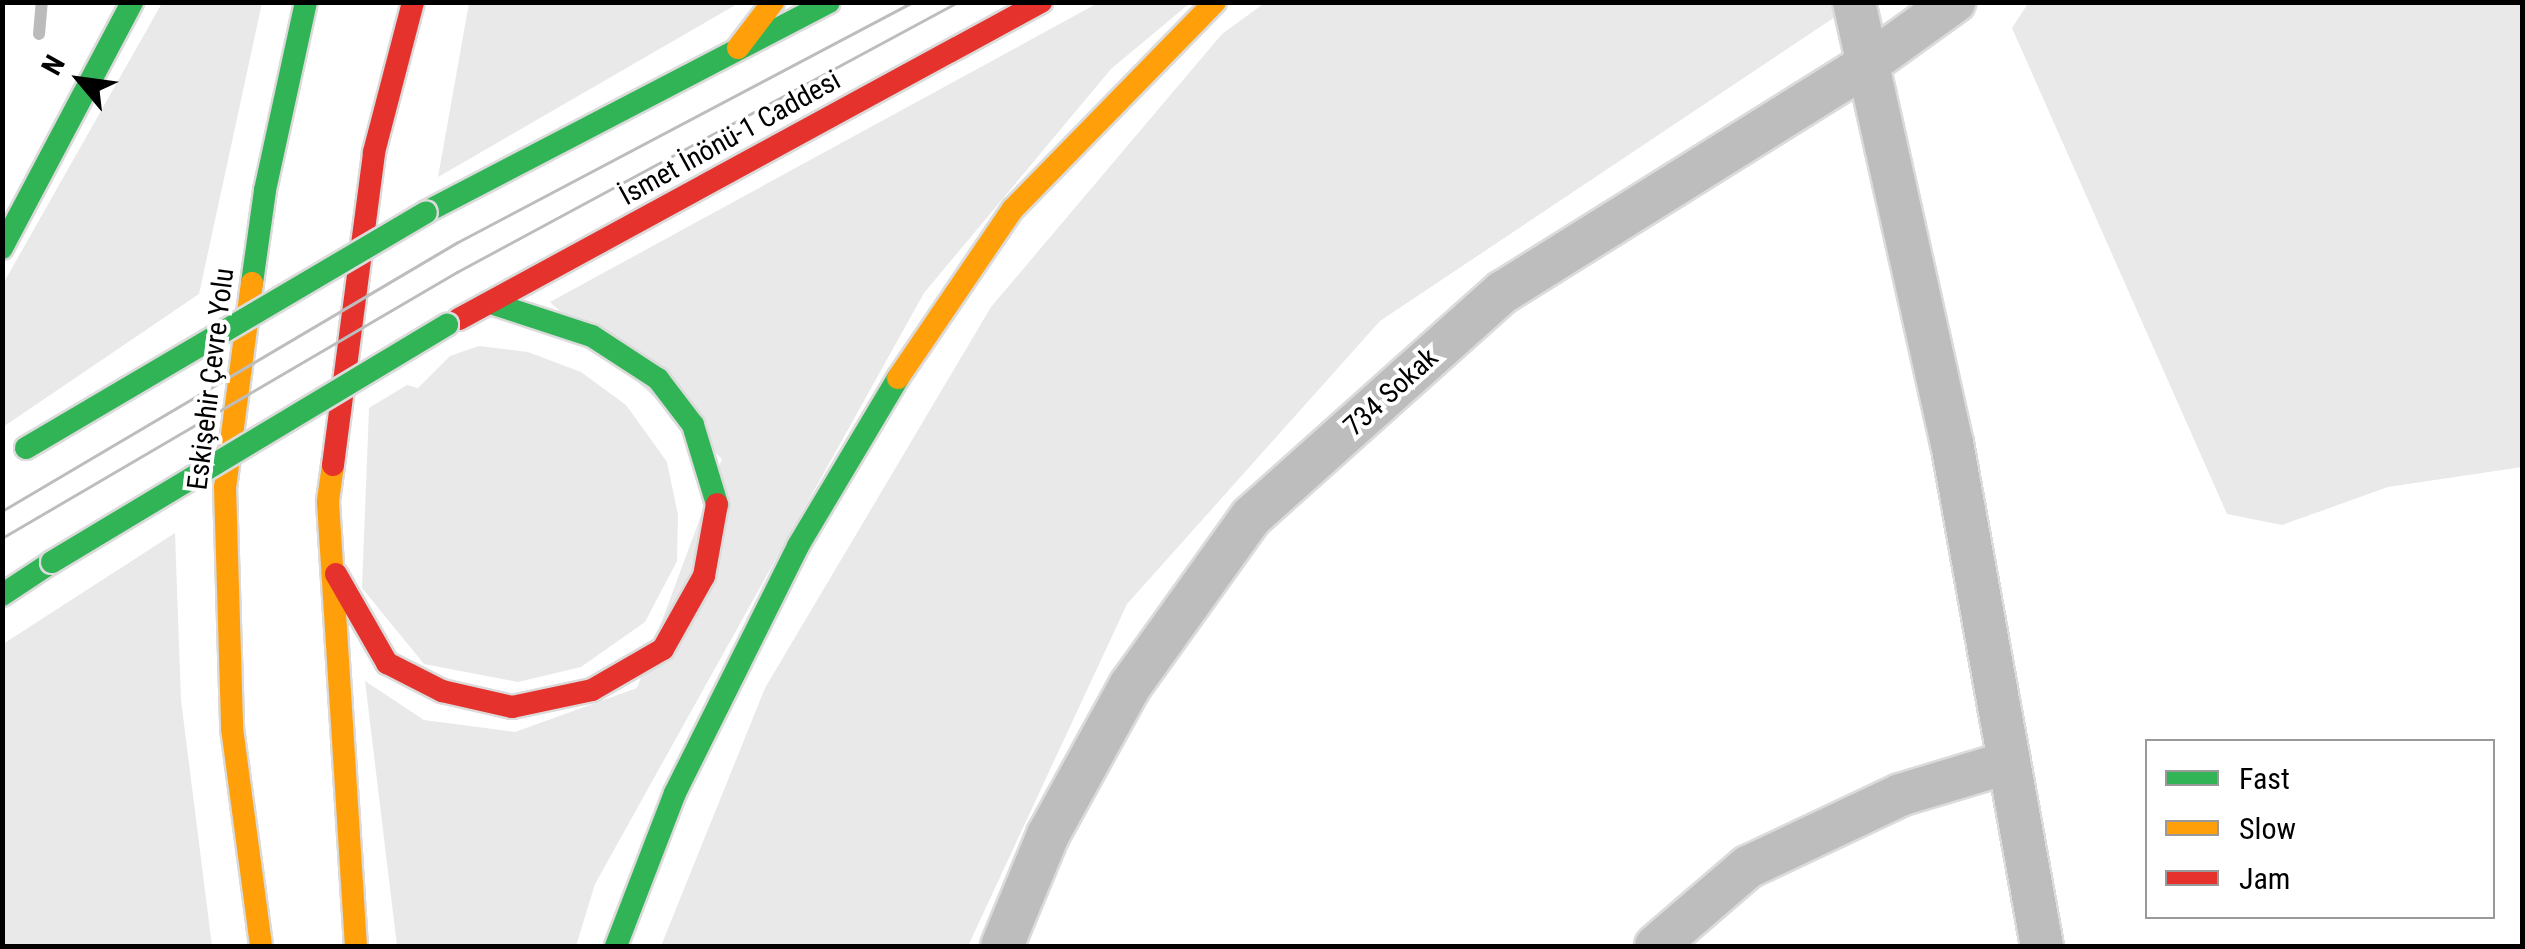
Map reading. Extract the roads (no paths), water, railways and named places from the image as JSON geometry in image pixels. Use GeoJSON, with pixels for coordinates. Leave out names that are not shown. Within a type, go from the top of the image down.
{"type":"FeatureCollection","features":[{"type":"Feature","properties":{"kind":"main road"},"geometry":{"type":"LineString","coordinates":[[2,248],[132,2]]}},
{"type":"Feature","properties":{"kind":"main road","name":"Eskişehir Çevre Yolu"},"geometry":{"type":"LineString","coordinates":[[261,946],[232,728],[225,487],[265,190],[306,2]]}},
{"type":"Feature","properties":{"kind":"main road"},"geometry":{"type":"LineString","coordinates":[[356,946],[328,502],[374,152],[413,2]]}},
{"type":"Feature","properties":{"kind":"main road"},"geometry":{"type":"LineString","coordinates":[[738,48],[773,2]]}},
{"type":"Feature","properties":{"kind":"main road"},"geometry":{"type":"LineString","coordinates":[[2,462],[426,212],[828,2]]}},
{"type":"Feature","properties":{"kind":"main road","name":"İsmet İnönü-1 Caddesi"},"geometry":{"type":"LineString","coordinates":[[2,595],[447,325],[1041,2]]}},
{"type":"Feature","properties":{"kind":"main road"},"geometry":{"type":"LineString","coordinates":[[616,946],[676,793],[798,546],[925,333],[1012,209],[1215,2]]}},
{"type":"Feature","properties":{"kind":"main road"},"geometry":{"type":"LineString","coordinates":[[330,565],[387,663],[442,691],[512,707],[592,690],[663,649],[704,576],[718,506],[692,425],[658,379],[592,336],[491,303]]}},
{"type":"Feature","properties":{"kind":"street"},"geometry":{"type":"LineString","coordinates":[[1854,2],[1865,66],[1952,443],[2042,946]]}},
{"type":"Feature","properties":{"kind":"street","name":"734 Sokak"},"geometry":{"type":"LineString","coordinates":[[1002,946],[1048,835],[1130,686],[1251,517],[1503,292],[1865,66],[1954,2]]}},
{"type":"Feature","properties":{"kind":"street"},"geometry":{"type":"LineString","coordinates":[[1656,946],[1748,867],[1900,795],[2009,762]]}},
{"type":"Feature","properties":{"kind":"waterway"},"geometry":{"type":"LineString","coordinates":[[39,34],[42,2]]}},
{"type":"Feature","properties":{"kind":"tram line"},"geometry":{"type":"LineString","coordinates":[[2,511],[458,242],[913,2]]}},
{"type":"Feature","properties":{"kind":"tram line"},"geometry":{"type":"LineString","coordinates":[[2,538],[457,272],[958,2]]}}]}
